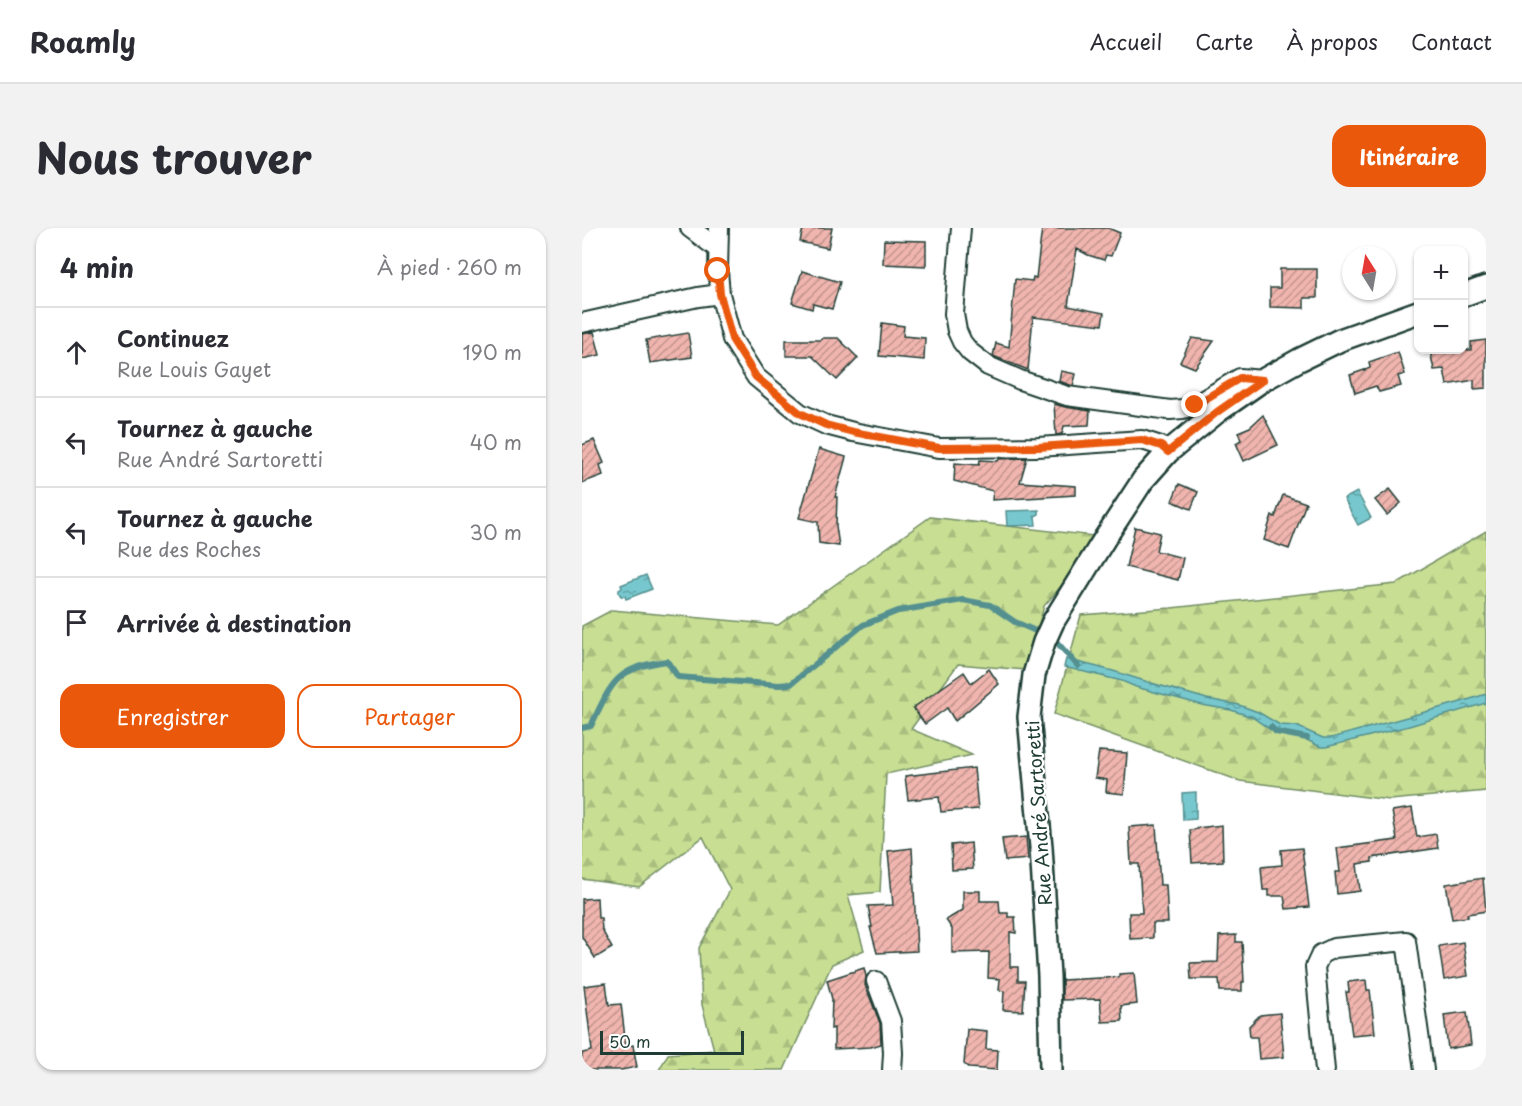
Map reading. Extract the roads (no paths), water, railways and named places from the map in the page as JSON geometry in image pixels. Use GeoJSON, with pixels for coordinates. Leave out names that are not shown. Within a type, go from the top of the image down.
{"type":"FeatureCollection","features":[{"type":"Feature","properties":{"kind":"street"},"geometry":{"type":"LineString","coordinates":[[690,228],[718,249]]}},
{"type":"Feature","properties":{"kind":"street"},"geometry":{"type":"LineString","coordinates":[[719,228],[720,294],[732,339],[756,377],[800,413],[826,425],[853,432],[939,448],[1038,447],[1142,440],[1161,446],[1168,452]]}},
{"type":"Feature","properties":{"kind":"street"},"geometry":{"type":"LineString","coordinates":[[961,228],[954,314],[957,331],[970,352],[988,366],[1020,381],[1066,396],[1170,410],[1195,405],[1240,378],[1263,380]]}},
{"type":"Feature","properties":{"kind":"street"},"geometry":{"type":"LineString","coordinates":[[1468,294],[1486,287]]}},
{"type":"Feature","properties":{"kind":"street"},"geometry":{"type":"LineString","coordinates":[[582,323],[720,294]]}},
{"type":"Feature","properties":{"kind":"street","name":"Rue André Sartoretti"},"geometry":{"type":"LineString","coordinates":[[1052,1070],[1042,859],[1029,717],[1034,675],[1053,622],[1104,538],[1143,480],[1168,452],[1217,412],[1263,380],[1340,340],[1414,314]]}},
{"type":"Feature","properties":{"kind":"street"},"geometry":{"type":"LineString","coordinates":[[1325,1070],[1315,967],[1321,954],[1334,948],[1406,941],[1424,1070]]}},
{"type":"Feature","properties":{"kind":"street"},"geometry":{"type":"LineString","coordinates":[[876,981],[891,1021],[892,1070]]}},
{"type":"Feature","properties":{"kind":"water"},"geometry":{"type":"Polygon","coordinates":[[[1357,492],[1371,518],[1358,525],[1344,499],[1357,492]]]}},
{"type":"Feature","properties":{"kind":"water"},"geometry":{"type":"Polygon","coordinates":[[[1039,510],[1039,514],[1035,516],[1036,525],[1007,526],[1006,511],[1039,510]]]}},
{"type":"Feature","properties":{"kind":"water"},"geometry":{"type":"Polygon","coordinates":[[[646,575],[652,589],[626,599],[625,596],[621,596],[619,590],[622,588],[621,585],[646,575]]]}},
{"type":"Feature","properties":{"kind":"water"},"geometry":{"type":"Polygon","coordinates":[[[1066,659],[1207,699],[1239,705],[1258,712],[1280,725],[1296,726],[1323,738],[1331,738],[1486,694],[1486,703],[1409,726],[1321,747],[1295,734],[1271,730],[1252,717],[1231,710],[1202,705],[1122,681],[1064,667],[1066,659]]]}},
{"type":"Feature","properties":{"kind":"water"},"geometry":{"type":"Polygon","coordinates":[[[1196,792],[1196,819],[1183,820],[1182,793],[1196,792]]]}},
{"type":"Feature","properties":{"kind":"waterway"},"geometry":{"type":"LineString","coordinates":[[582,728],[591,726],[604,698],[617,680],[636,668],[667,661],[678,677],[791,684],[863,625],[898,611],[963,600],[990,605],[1015,622],[1054,639],[1078,666]]}},
{"type":"Feature","properties":{"kind":"waterway"},"geometry":{"type":"LineString","coordinates":[[1271,727],[1276,732],[1307,738]]}}]}
